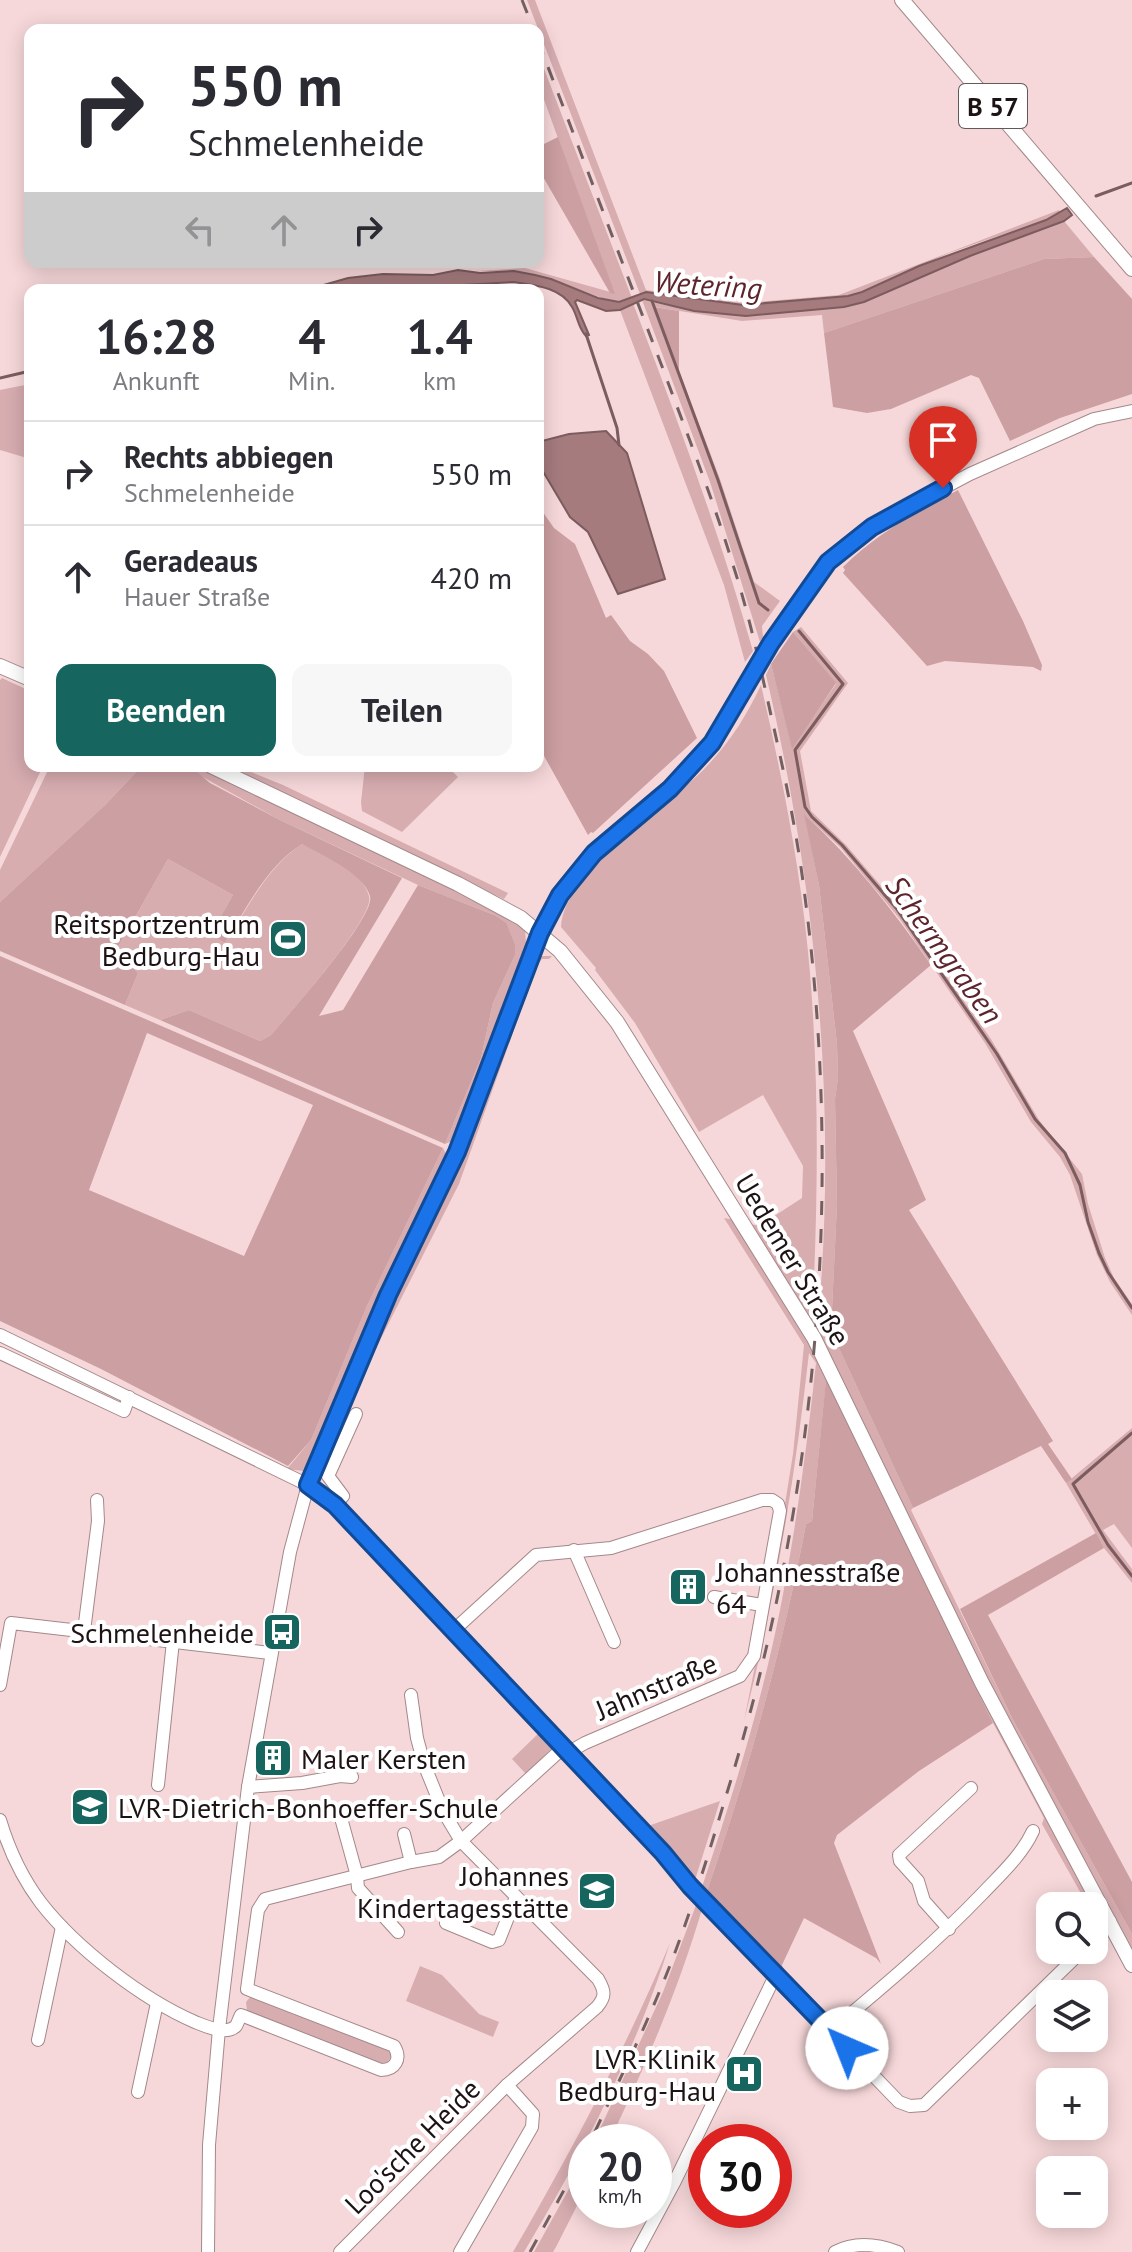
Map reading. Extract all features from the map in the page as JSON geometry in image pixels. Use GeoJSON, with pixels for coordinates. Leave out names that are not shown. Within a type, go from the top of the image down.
{"type":"FeatureCollection","features":[{"type":"Feature","properties":{"kind":"main road","name":"B 57"},"geometry":{"type":"LineString","coordinates":[[902,0],[1132,269]]}},
{"type":"Feature","properties":{"kind":"main road"},"geometry":{"type":"LineString","coordinates":[[0,666],[24,676]]}},
{"type":"Feature","properties":{"kind":"main road","name":"Uedemer Straße"},"geometry":{"type":"LineString","coordinates":[[224,772],[458,884],[521,918],[560,951],[617,1022],[814,1338],[982,1683],[1132,1965]]}},
{"type":"Feature","properties":{"kind":"street"},"geometry":{"type":"LineString","coordinates":[[208,2252],[209,2145],[219,2029],[248,1787],[290,1552],[308,1485],[388,1295],[457,1152],[540,933],[555,902],[579,869],[670,789],[712,743],[771,643],[810,587],[828,562],[855,538],[970,474],[1094,419],[1132,411]]}},
{"type":"Feature","properties":{"kind":"street"},"geometry":{"type":"LineString","coordinates":[[0,1335],[308,1485],[335,1505],[663,1853],[690,1886],[899,2102],[910,2106],[924,2105],[1069,1964]]}},
{"type":"Feature","properties":{"kind":"street"},"geometry":{"type":"LineString","coordinates":[[0,1353],[124,1411],[129,1397]]}},
{"type":"Feature","properties":{"kind":"street"},"geometry":{"type":"LineString","coordinates":[[335,1505],[343,1496],[328,1476],[356,1414]]}},
{"type":"Feature","properties":{"kind":"street"},"geometry":{"type":"LineString","coordinates":[[84,1631],[98,1521],[97,1500]]}},
{"type":"Feature","properties":{"kind":"street"},"geometry":{"type":"LineString","coordinates":[[454,1630],[536,1555],[611,1548],[762,1500],[772,1500],[778,1504],[780,1511],[762,1605],[714,1597]]}},
{"type":"Feature","properties":{"kind":"street"},"geometry":{"type":"LineString","coordinates":[[574,1550],[614,1642]]}},
{"type":"Feature","properties":{"kind":"street","name":"Jahnstraße"},"geometry":{"type":"LineString","coordinates":[[247,1989],[258,1910],[265,1899],[439,1857],[566,1750],[740,1676],[754,1656],[762,1605]]}},
{"type":"Feature","properties":{"kind":"street"},"geometry":{"type":"LineString","coordinates":[[0,1685],[6,1622],[270,1653]]}},
{"type":"Feature","properties":{"kind":"street"},"geometry":{"type":"LineString","coordinates":[[158,1785],[173,1641]]}},
{"type":"Feature","properties":{"kind":"street","name":"Loo'sche Heide"},"geometry":{"type":"LineString","coordinates":[[340,2252],[507,2085],[597,2007],[605,1991],[598,1979],[461,1841],[443,1811],[424,1764],[411,1695]]}},
{"type":"Feature","properties":{"kind":"street"},"geometry":{"type":"LineString","coordinates":[[248,1787],[352,1777]]}},
{"type":"Feature","properties":{"kind":"street"},"geometry":{"type":"LineString","coordinates":[[949,1929],[924,1901],[918,1881],[900,1861],[899,1855],[971,1788]]}},
{"type":"Feature","properties":{"kind":"street"},"geometry":{"type":"LineString","coordinates":[[341,1818],[358,1888],[398,1932]]}},
{"type":"Feature","properties":{"kind":"street"},"geometry":{"type":"LineString","coordinates":[[0,1820],[20,1872],[41,1903],[62,1927],[114,1973],[157,2003],[206,2027],[230,2029],[236,2026],[241,2015],[247,1989],[394,2046],[397,2061],[394,2067],[381,2070],[241,2015]]}},
{"type":"Feature","properties":{"kind":"street"},"geometry":{"type":"LineString","coordinates":[[830,2031],[949,1929],[1027,1844],[1033,1831]]}},
{"type":"Feature","properties":{"kind":"street"},"geometry":{"type":"LineString","coordinates":[[404,1834],[411,1862]]}},
{"type":"Feature","properties":{"kind":"street"},"geometry":{"type":"LineString","coordinates":[[446,1923],[492,1942],[499,1940],[516,1897]]}},
{"type":"Feature","properties":{"kind":"street"},"geometry":{"type":"LineString","coordinates":[[38,2040],[62,1927]]}},
{"type":"Feature","properties":{"kind":"street"},"geometry":{"type":"LineString","coordinates":[[637,2252],[776,1974]]}},
{"type":"Feature","properties":{"kind":"street"},"geometry":{"type":"LineString","coordinates":[[138,2092],[157,2003]]}},
{"type":"Feature","properties":{"kind":"street","name":"Loo'sche Heide"},"geometry":{"type":"LineString","coordinates":[[460,2252],[532,2127],[533,2114],[507,2085]]}},
{"type":"Feature","properties":{"kind":"street","name":"Loo'sche Heide"},"geometry":{"type":"LineString","coordinates":[[351,2241],[363,2252]]}},
{"type":"Feature","properties":{"kind":"street"},"geometry":{"type":"LineString","coordinates":[[835,2252],[844,2247],[865,2244],[898,2252]]}},
{"type":"Feature","properties":{"kind":"shaded area"},"geometry":{"type":"Polygon","coordinates":[[[527,0],[535,0],[646,290],[743,303],[839,295],[1059,210],[1061,214],[949,253],[848,296],[743,305],[646,292],[640,294],[544,44],[544,24],[536,24],[527,0]]]}},
{"type":"Feature","properties":{"kind":"shaded area"},"geometry":{"type":"Polygon","coordinates":[[[544,69],[632,298],[610,301],[551,279],[514,271],[476,271],[525,268],[614,293],[544,100],[544,69]]]}},
{"type":"Feature","properties":{"kind":"shaded area"},"geometry":{"type":"Polygon","coordinates":[[[558,137],[615,294],[610,293],[544,178],[544,144],[558,137]]]}},
{"type":"Feature","properties":{"kind":"shaded area"},"geometry":{"type":"Polygon","coordinates":[[[1067,208],[1072,215],[1064,221],[970,256],[864,302],[844,307],[746,316],[694,311],[644,299],[620,310],[606,311],[577,300],[575,302],[589,335],[586,336],[567,300],[544,288],[544,284],[327,284],[383,274],[514,271],[551,279],[598,298],[619,302],[646,292],[743,305],[848,296],[919,266],[1046,220],[1067,208]]]}},
{"type":"Feature","properties":{"kind":"shaded area"},"geometry":{"type":"Polygon","coordinates":[[[1064,221],[1094,257],[1044,259],[824,333],[822,315],[742,321],[655,307],[720,479],[754,582],[780,601],[762,626],[760,642],[710,482],[642,300],[694,311],[746,316],[844,307],[864,302],[970,256],[1064,221]]]}},
{"type":"Feature","properties":{"kind":"shaded area"},"geometry":{"type":"Polygon","coordinates":[[[1094,257],[1132,299],[1132,394],[1060,418],[1010,441],[979,378],[971,375],[891,409],[867,413],[833,407],[824,333],[1044,259],[1094,257]]]}},
{"type":"Feature","properties":{"kind":"shaded area"},"geometry":{"type":"Polygon","coordinates":[[[633,303],[697,476],[740,607],[753,651],[745,662],[724,585],[620,310],[633,303]]]}},
{"type":"Feature","properties":{"kind":"shaded area"},"geometry":{"type":"Polygon","coordinates":[[[654,307],[679,311],[679,371],[654,307]]]}},
{"type":"Feature","properties":{"kind":"shaded area"},"geometry":{"type":"Polygon","coordinates":[[[24,385],[24,457],[0,450],[0,390],[24,385]]]}},
{"type":"Feature","properties":{"kind":"shaded area"},"geometry":{"type":"Polygon","coordinates":[[[606,431],[627,453],[665,579],[618,594],[588,532],[570,517],[544,473],[544,440],[569,434],[606,431]]]}},
{"type":"Feature","properties":{"kind":"shaded area"},"geometry":{"type":"Polygon","coordinates":[[[958,490],[1023,621],[1042,665],[1041,671],[1033,667],[945,661],[927,666],[843,573],[843,567],[883,534],[958,490]]]}},
{"type":"Feature","properties":{"kind":"shaded area"},"geometry":{"type":"Polygon","coordinates":[[[544,514],[554,528],[575,544],[606,618],[611,615],[630,641],[664,671],[697,738],[588,835],[544,756],[544,514]]]}},
{"type":"Feature","properties":{"kind":"shaded area"},"geometry":{"type":"Polygon","coordinates":[[[801,627],[848,683],[800,751],[811,811],[846,845],[888,894],[991,1039],[1039,1120],[1082,1174],[1105,1258],[1132,1304],[1132,1315],[1097,1255],[1070,1175],[1060,1157],[1031,1122],[985,1043],[899,918],[841,848],[805,815],[819,885],[837,1044],[837,1204],[831,1331],[913,1508],[911,1510],[1013,1720],[1132,1934],[1132,1952],[1108,1907],[1108,1892],[1100,1892],[1009,1722],[820,1341],[746,1223],[759,1226],[802,1198],[803,1166],[763,1095],[699,1132],[635,1023],[596,968],[561,927],[567,905],[580,883],[621,840],[707,766],[737,728],[761,685],[791,828],[810,973],[817,1138],[813,1302],[819,1310],[825,1150],[818,991],[797,832],[766,675],[771,664],[792,747],[836,684],[793,632],[801,627]]]}},
{"type":"Feature","properties":{"kind":"shaded area"},"geometry":{"type":"Polygon","coordinates":[[[793,632],[836,683],[792,749],[771,664],[793,632]]]}},
{"type":"Feature","properties":{"kind":"shaded area"},"geometry":{"type":"Polygon","coordinates":[[[2,678],[24,688],[24,772],[40,772],[0,857],[2,678]]]}},
{"type":"Feature","properties":{"kind":"shaded area"},"geometry":{"type":"Polygon","coordinates":[[[47,772],[136,772],[0,902],[0,870],[47,772]]]}},
{"type":"Feature","properties":{"kind":"shaded area"},"geometry":{"type":"Polygon","coordinates":[[[136,772],[197,772],[210,783],[278,819],[402,878],[319,1016],[343,1010],[418,885],[494,915],[506,923],[515,945],[515,955],[493,1003],[481,1058],[445,1144],[160,1020],[189,1010],[260,1041],[271,1035],[329,966],[359,924],[370,896],[351,872],[302,844],[268,876],[225,943],[210,935],[233,895],[168,859],[117,949],[138,973],[125,1005],[0,951],[0,902],[136,772]]]}},
{"type":"Feature","properties":{"kind":"shaded area"},"geometry":{"type":"Polygon","coordinates":[[[194,772],[214,772],[497,909],[525,929],[526,944],[502,1005],[496,1039],[457,1139],[445,1144],[481,1058],[493,1003],[515,955],[494,915],[418,885],[278,819],[194,772]]]}},
{"type":"Feature","properties":{"kind":"shaded area"},"geometry":{"type":"Polygon","coordinates":[[[236,772],[251,772],[283,785],[508,893],[504,899],[236,772]]]}},
{"type":"Feature","properties":{"kind":"shaded area"},"geometry":{"type":"Polygon","coordinates":[[[364,772],[453,772],[458,777],[402,832],[362,811],[364,772]]]}},
{"type":"Feature","properties":{"kind":"shaded area"},"geometry":{"type":"Polygon","coordinates":[[[804,814],[872,886],[931,965],[853,1031],[926,1200],[909,1210],[1053,1441],[1048,1444],[1072,1479],[1066,1483],[1041,1446],[913,1508],[831,1331],[837,1204],[837,1044],[819,885],[804,814]]]}},
{"type":"Feature","properties":{"kind":"shaded area","name":"Reitsportzentrum Bedburg-Hau"},"geometry":{"type":"Polygon","coordinates":[[[302,844],[351,871],[359,878],[369,896],[359,924],[346,944],[271,1035],[260,1041],[189,1010],[160,1020],[125,1005],[138,973],[117,949],[168,859],[233,895],[210,935],[225,943],[268,877],[302,844]]]}},
{"type":"Feature","properties":{"kind":"shaded area"},"geometry":{"type":"Polygon","coordinates":[[[0,956],[443,1148],[367,1306],[311,1440],[288,1466],[101,1369],[0,1321],[0,956]],[[147,1033],[89,1190],[244,1256],[313,1105],[147,1033]]]}},
{"type":"Feature","properties":{"kind":"shaded area"},"geometry":{"type":"Polygon","coordinates":[[[552,956],[542,959],[537,965],[459,1184],[365,1370],[320,1475],[318,1472],[537,959],[552,956]]]}},
{"type":"Feature","properties":{"kind":"shaded area"},"geometry":{"type":"Polygon","coordinates":[[[443,1148],[448,1158],[311,1461],[304,1471],[287,1469],[311,1440],[367,1306],[443,1148]]]}},
{"type":"Feature","properties":{"kind":"shaded area"},"geometry":{"type":"Polygon","coordinates":[[[724,1218],[735,1220],[810,1342],[1085,1892],[1080,1892],[1042,1824],[1044,1818],[993,1723],[826,1381],[812,1521],[806,1524],[775,1665],[750,1757],[706,1894],[701,1890],[745,1751],[786,1579],[816,1363],[809,1353],[783,1538],[744,1721],[776,1560],[793,1454],[804,1345],[724,1218]]]}},
{"type":"Feature","properties":{"kind":"shaded area"},"geometry":{"type":"Polygon","coordinates":[[[826,1379],[993,1723],[919,1771],[837,1835],[834,1843],[881,1964],[876,1958],[804,1918],[782,1965],[784,1974],[706,1894],[763,1711],[806,1524],[812,1521],[826,1379]]]}},
{"type":"Feature","properties":{"kind":"shaded area"},"geometry":{"type":"Polygon","coordinates":[[[1132,1428],[1132,1548],[1114,1524],[1103,1530],[1132,1569],[1132,1583],[1104,1548],[1066,1483],[1132,1428]]]}},
{"type":"Feature","properties":{"kind":"shaded area"},"geometry":{"type":"Polygon","coordinates":[[[1096,1533],[1104,1548],[988,1615],[1132,1882],[1132,1934],[1013,1720],[960,1609],[1096,1533]]]}},
{"type":"Feature","properties":{"kind":"shaded area"},"geometry":{"type":"Polygon","coordinates":[[[540,1732],[552,1748],[526,1774],[512,1759],[540,1732]]]}},
{"type":"Feature","properties":{"kind":"shaded area"},"geometry":{"type":"Polygon","coordinates":[[[720,1801],[694,1883],[645,1827],[720,1801]]]}},
{"type":"Feature","properties":{"kind":"shaded area"},"geometry":{"type":"Polygon","coordinates":[[[698,1900],[703,1906],[694,1937],[649,2055],[617,2124],[602,2124],[663,1992],[698,1900]]]}},
{"type":"Feature","properties":{"kind":"shaded area"},"geometry":{"type":"Polygon","coordinates":[[[670,1943],[641,2023],[606,2102],[595,2124],[584,2124],[596,2100],[670,1943]]]}},
{"type":"Feature","properties":{"kind":"shaded area"},"geometry":{"type":"Polygon","coordinates":[[[420,1966],[442,1975],[479,2014],[499,2022],[493,2037],[406,2001],[420,1966]]]}},
{"type":"Feature","properties":{"kind":"shaded area"},"geometry":{"type":"Polygon","coordinates":[[[251,1996],[388,2048],[392,2056],[385,2065],[247,2011],[246,2002],[251,1996]]]}},
{"type":"Feature","properties":{"kind":"shaded area"},"geometry":{"type":"Polygon","coordinates":[[[568,2154],[566,2178],[524,2252],[513,2252],[568,2154]]]}},
{"type":"Feature","properties":{"kind":"shaded area"},"geometry":{"type":"Polygon","coordinates":[[[568,2191],[568,2223],[556,2247],[553,2252],[534,2252],[568,2191]]]}},
{"type":"Feature","properties":{"kind":"waterway","name":"Wetering"},"geometry":{"type":"LineString","coordinates":[[1096,196],[1132,183]]}},
{"type":"Feature","properties":{"kind":"waterway","name":"Schermgraben"},"geometry":{"type":"LineString","coordinates":[[652,301],[718,480],[759,603],[768,610]]}},
{"type":"Feature","properties":{"kind":"waterway"},"geometry":{"type":"LineString","coordinates":[[586,334],[617,428],[619,445]]}},
{"type":"Feature","properties":{"kind":"waterway","name":"Wetering"},"geometry":{"type":"LineString","coordinates":[[0,378],[24,372]]}},
{"type":"Feature","properties":{"kind":"waterway","name":"Schermgraben"},"geometry":{"type":"LineString","coordinates":[[799,631],[843,684],[795,750],[805,807],[896,908],[997,1054],[1035,1119],[1065,1153],[1080,1185],[1099,1253],[1132,1308]]}},
{"type":"Feature","properties":{"kind":"waterway","name":"Schermgraben"},"geometry":{"type":"LineString","coordinates":[[1132,1433],[1073,1484],[1108,1545],[1132,1576]]}},
{"type":"Feature","properties":{"kind":"railway"},"geometry":{"type":"LineString","coordinates":[[522,0],[532,24]]}},
{"type":"Feature","properties":{"kind":"railway"},"geometry":{"type":"LineString","coordinates":[[544,57],[700,467],[750,624],[787,788],[802,875],[816,1010],[822,1123],[821,1237],[814,1351],[801,1464],[782,1576],[757,1687],[697,1890],[663,1983],[598,2124]]}},
{"type":"Feature","properties":{"kind":"railway"},"geometry":{"type":"LineString","coordinates":[[530,2252],[568,2183]]}},
{"type":"Feature","properties":{"kind":"place","name":"Reitsportzentrum Bedburg-Hau"},"geometry":{"type":"Point","coordinates":[288,939]}},
{"type":"Feature","properties":{"kind":"place","name":"Johannesstraße 64"},"geometry":{"type":"Point","coordinates":[688,1587]}},
{"type":"Feature","properties":{"kind":"place","name":"Schmelenheide"},"geometry":{"type":"Point","coordinates":[282,1632]}},
{"type":"Feature","properties":{"kind":"place","name":"Maler Kersten"},"geometry":{"type":"Point","coordinates":[273,1758]}},
{"type":"Feature","properties":{"kind":"place","name":"LVR-Dietrich-Bonhoeffer-Schule"},"geometry":{"type":"Point","coordinates":[90,1807]}},
{"type":"Feature","properties":{"kind":"place","name":"Johannes Kindertagesstätte"},"geometry":{"type":"Point","coordinates":[597,1891]}},
{"type":"Feature","properties":{"kind":"place","name":"LVR-Klinik Bedburg-Hau"},"geometry":{"type":"Point","coordinates":[744,2074]}},
{"type":"Feature","properties":{"kind":"route"},"geometry":{"type":"LineString","coordinates":[[847,2048],[690,1886],[663,1853],[335,1505],[308,1485],[400,1267],[457,1152],[540,933],[566,885],[594,853],[670,789],[712,743],[771,643],[828,562],[872,527],[943,488]]}}]}
